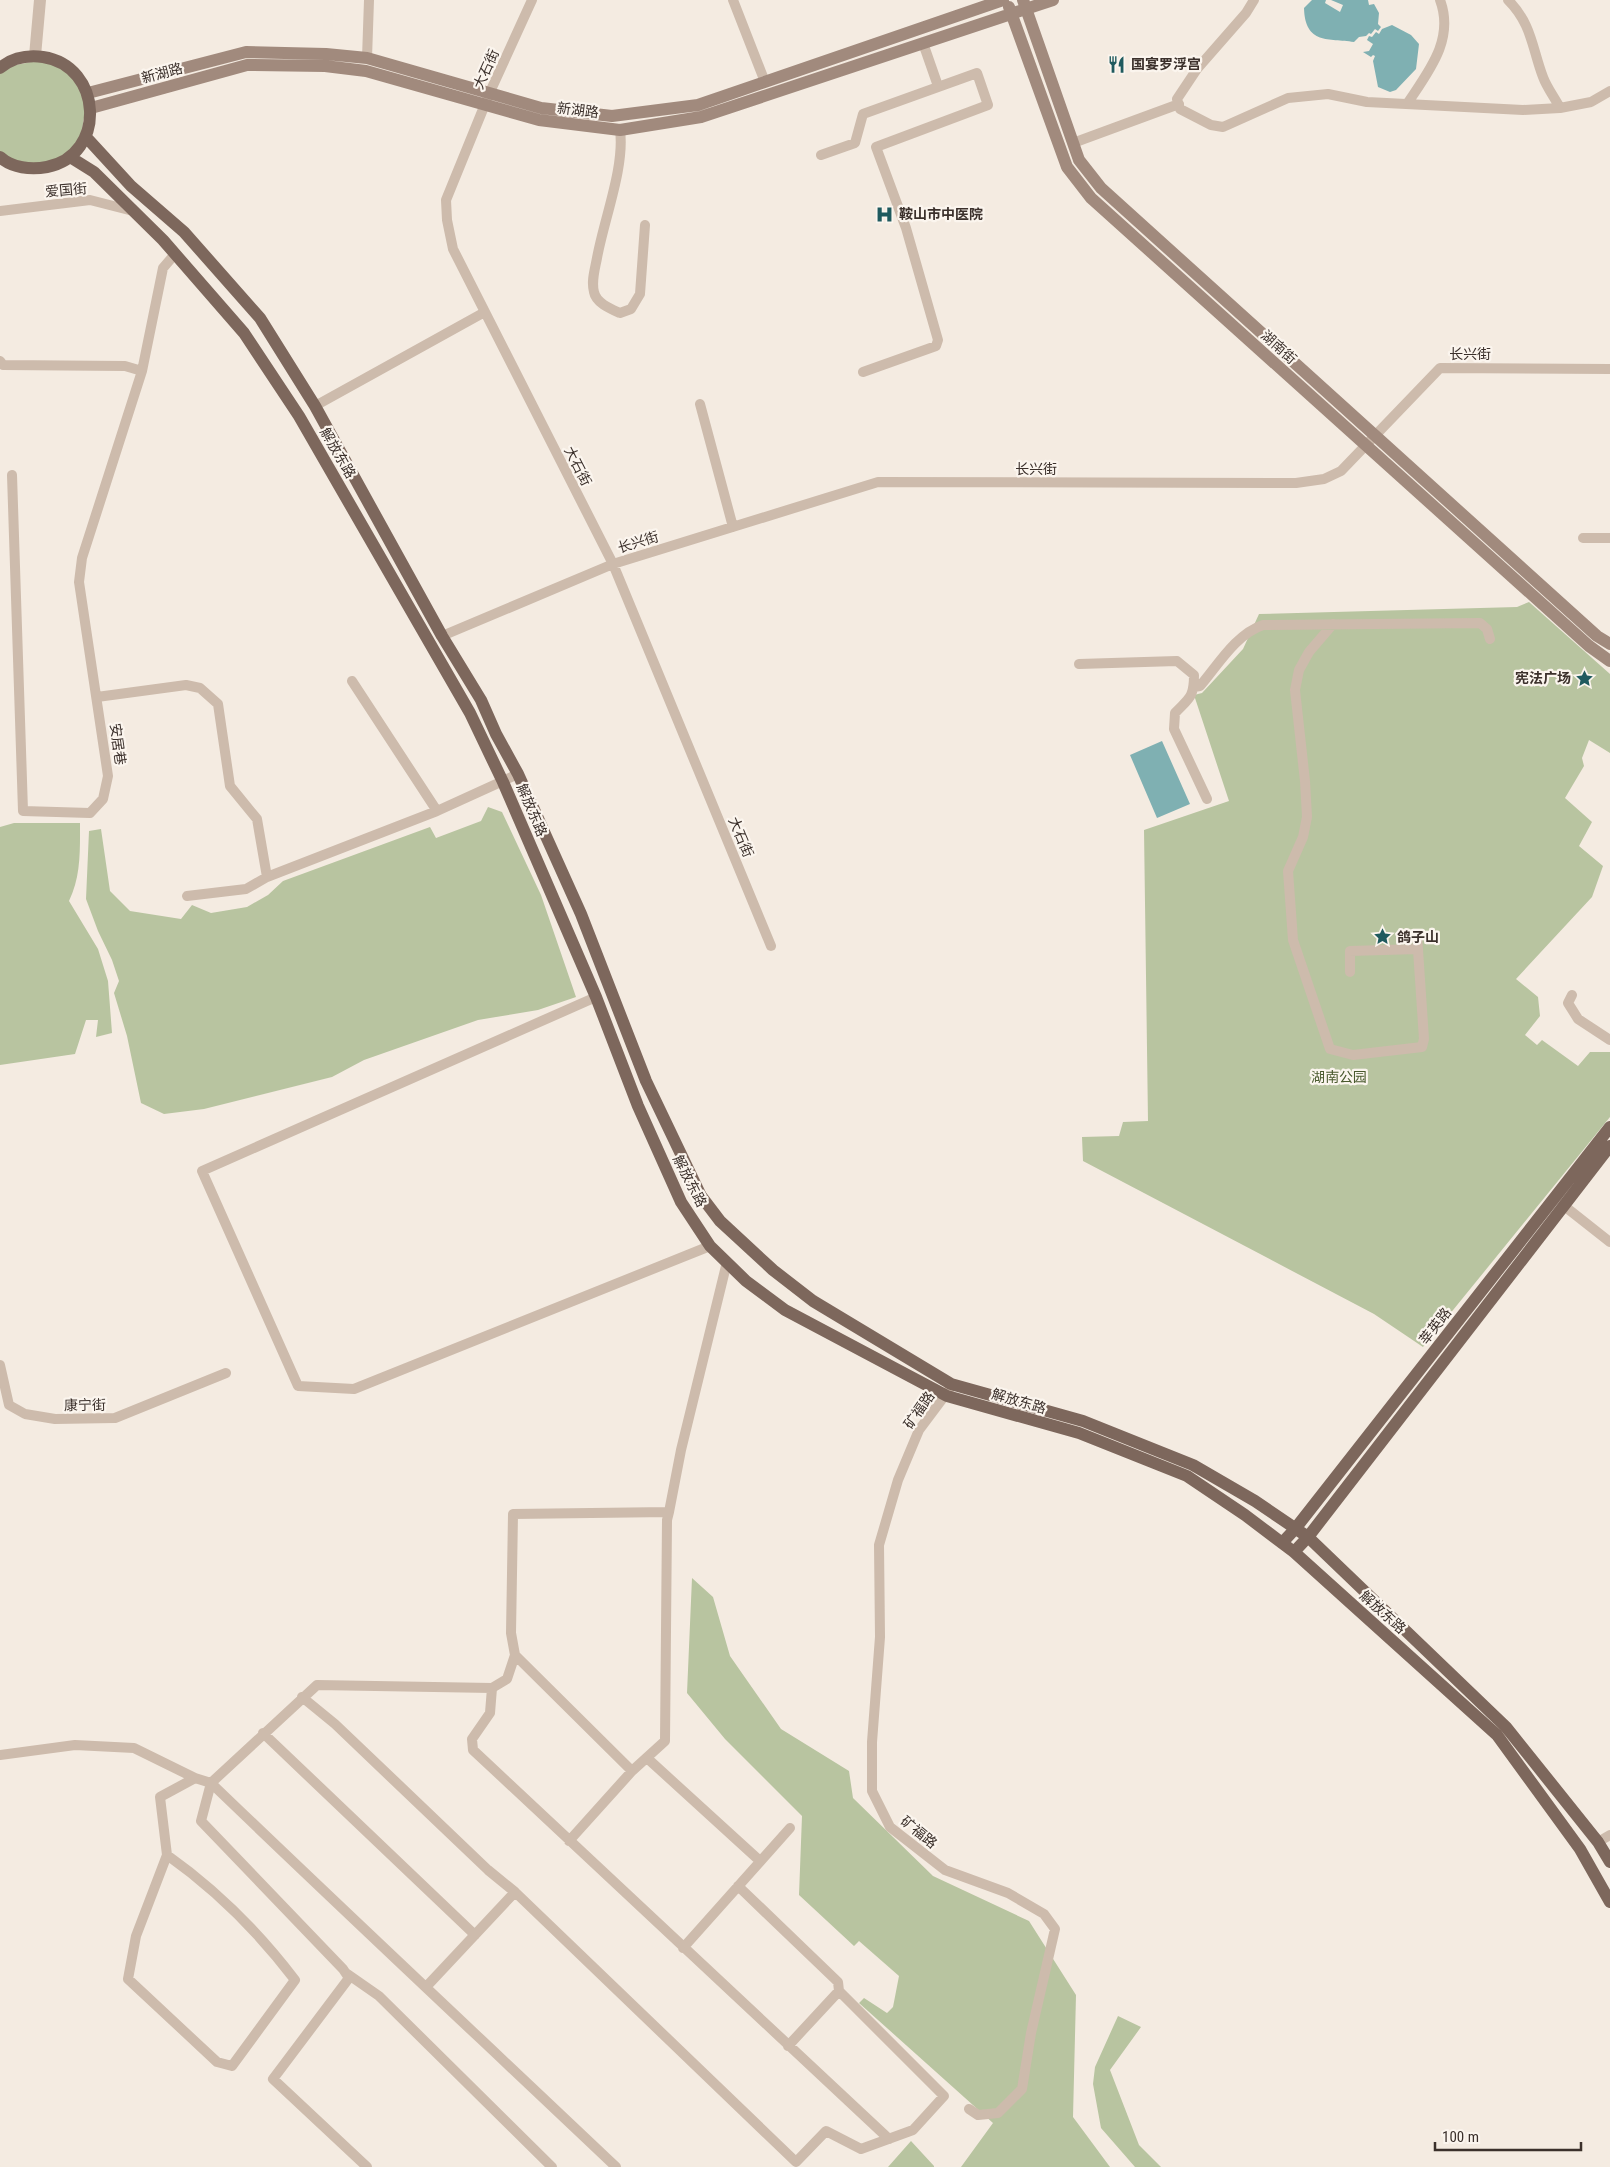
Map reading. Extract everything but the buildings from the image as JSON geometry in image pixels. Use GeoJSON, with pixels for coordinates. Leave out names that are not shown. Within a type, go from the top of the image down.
{"type":"FeatureCollection","features":[{"type":"Feature","properties":{"kind":"main road","name":"新湖路"},"geometry":{"type":"LineString","coordinates":[[88,93],[246,52],[326,54],[488,98],[541,108],[612,116],[698,105],[1005,0]]}},
{"type":"Feature","properties":{"kind":"main road","name":"湖南街"},"geometry":{"type":"LineString","coordinates":[[1005,0],[1012,14],[1067,167],[1091,198],[1590,629],[1610,644]]}},
{"type":"Feature","properties":{"kind":"main road","name":"新湖路"},"geometry":{"type":"LineString","coordinates":[[488,98],[539,120],[620,130],[701,117],[1012,14],[1025,5],[1053,0]]}},
{"type":"Feature","properties":{"kind":"main road","name":"湖南街"},"geometry":{"type":"LineString","coordinates":[[1025,5],[1079,160],[1101,188],[1589,646],[1610,661]]}},
{"type":"Feature","properties":{"kind":"main road"},"geometry":{"type":"LineString","coordinates":[[0,68],[18,58],[35,56],[52,58],[68,66],[80,78],[88,93],[92,108],[91,123],[86,137],[70,157],[55,165],[37,169],[20,167],[0,157]]}},
{"type":"Feature","properties":{"kind":"main road","name":"新湖路"},"geometry":{"type":"LineString","coordinates":[[92,108],[247,65],[325,66],[366,64]]}},
{"type":"Feature","properties":{"kind":"main road","name":"解放东路"},"geometry":{"type":"LineString","coordinates":[[86,137],[131,186],[184,232],[260,318],[315,406],[442,636],[481,700],[496,734],[518,774],[581,914],[646,1082],[701,1196],[734,1235],[773,1270],[813,1301],[949,1390],[1083,1421],[1193,1466],[1255,1501],[1308,1537],[1506,1727],[1598,1842],[1610,1862]]}},
{"type":"Feature","properties":{"kind":"main road","name":"解放东路"},"geometry":{"type":"LineString","coordinates":[[70,157],[94,172],[175,254],[244,333],[299,416],[470,713],[503,782],[596,997],[638,1106],[681,1202],[710,1246],[746,1281],[785,1310],[949,1390],[1079,1433],[1187,1476],[1282,1542],[1497,1735],[1580,1849],[1610,1902]]}},
{"type":"Feature","properties":{"kind":"main road","name":"莘英路"},"geometry":{"type":"LineString","coordinates":[[1282,1542],[1295,1529],[1610,1127]]}},
{"type":"Feature","properties":{"kind":"main road","name":"莘英路"},"geometry":{"type":"LineString","coordinates":[[1294,1552],[1308,1537],[1610,1146]]}},
{"type":"Feature","properties":{"kind":"street"},"geometry":{"type":"LineString","coordinates":[[35,56],[40,0]]}},
{"type":"Feature","properties":{"kind":"street"},"geometry":{"type":"LineString","coordinates":[[366,64],[369,0]]}},
{"type":"Feature","properties":{"kind":"street","name":"大石街"},"geometry":{"type":"LineString","coordinates":[[532,0],[488,98],[446,200],[447,220],[453,249],[613,564],[771,946]]}},
{"type":"Feature","properties":{"kind":"street"},"geometry":{"type":"LineString","coordinates":[[733,0],[765,82]]}},
{"type":"Feature","properties":{"kind":"street"},"geometry":{"type":"LineString","coordinates":[[1254,0],[1246,13],[1197,69],[1177,99],[1180,109],[1211,125],[1223,127],[1288,98],[1328,94],[1367,102],[1523,110],[1560,108],[1591,102],[1610,91]]}},
{"type":"Feature","properties":{"kind":"street"},"geometry":{"type":"LineString","coordinates":[[1407,104],[1438,56],[1444,35],[1445,20],[1440,0]]}},
{"type":"Feature","properties":{"kind":"street"},"geometry":{"type":"LineString","coordinates":[[1508,0],[1521,13],[1532,38],[1543,79],[1560,108]]}},
{"type":"Feature","properties":{"kind":"street"},"geometry":{"type":"LineString","coordinates":[[924,43],[938,86]]}},
{"type":"Feature","properties":{"kind":"street"},"geometry":{"type":"LineString","coordinates":[[821,155],[856,143],[863,114],[977,73],[988,105],[876,147],[906,228],[938,340],[936,346],[863,372]]}},
{"type":"Feature","properties":{"kind":"street"},"geometry":{"type":"LineString","coordinates":[[1073,143],[1179,104]]}},
{"type":"Feature","properties":{"kind":"street"},"geometry":{"type":"LineString","coordinates":[[620,130],[622,148],[600,238],[593,277],[594,294],[604,305],[620,313],[631,309],[640,294],[645,225]]}},
{"type":"Feature","properties":{"kind":"street","name":"爱国街"},"geometry":{"type":"LineString","coordinates":[[0,211],[90,200],[133,211]]}},
{"type":"Feature","properties":{"kind":"street","name":"安居巷"},"geometry":{"type":"LineString","coordinates":[[12,475],[22,811],[90,812],[103,799],[108,776],[79,582],[82,558],[142,372],[163,268],[175,254]]}},
{"type":"Feature","properties":{"kind":"street"},"geometry":{"type":"LineString","coordinates":[[315,406],[484,313]]}},
{"type":"Feature","properties":{"kind":"street"},"geometry":{"type":"LineString","coordinates":[[0,361],[2,365],[125,366],[142,372]]}},
{"type":"Feature","properties":{"kind":"street","name":"长兴街"},"geometry":{"type":"LineString","coordinates":[[442,636],[613,564],[878,482],[1296,482],[1324,479],[1341,471],[1440,368],[1610,368]]}},
{"type":"Feature","properties":{"kind":"street"},"geometry":{"type":"LineString","coordinates":[[700,404],[733,527]]}},
{"type":"Feature","properties":{"kind":"street"},"geometry":{"type":"LineString","coordinates":[[1583,538],[1610,538]]}},
{"type":"Feature","properties":{"kind":"street"},"geometry":{"type":"LineString","coordinates":[[1194,687],[1200,686],[1238,642],[1252,629],[1263,625],[1480,623],[1487,629],[1490,639]]}},
{"type":"Feature","properties":{"kind":"street"},"geometry":{"type":"LineString","coordinates":[[1334,624],[1309,652],[1299,670],[1295,690],[1306,781],[1307,817],[1303,837],[1288,872],[1293,940],[1330,1049],[1353,1055],[1422,1047],[1424,1040],[1418,935]]}},
{"type":"Feature","properties":{"kind":"street"},"geometry":{"type":"LineString","coordinates":[[1079,664],[1177,661],[1194,676],[1194,687],[1190,700],[1175,712],[1174,729],[1207,799]]}},
{"type":"Feature","properties":{"kind":"street"},"geometry":{"type":"LineString","coordinates":[[352,681],[437,811]]}},
{"type":"Feature","properties":{"kind":"street"},"geometry":{"type":"LineString","coordinates":[[97,697],[186,685],[200,688],[218,704],[230,786],[256,818],[267,877]]}},
{"type":"Feature","properties":{"kind":"street"},"geometry":{"type":"LineString","coordinates":[[187,896],[246,889],[267,877],[437,811],[518,774]]}},
{"type":"Feature","properties":{"kind":"street"},"geometry":{"type":"LineString","coordinates":[[1350,972],[1350,951],[1418,949]]}},
{"type":"Feature","properties":{"kind":"street"},"geometry":{"type":"LineString","coordinates":[[1572,995],[1568,1003],[1578,1019],[1610,1040]]}},
{"type":"Feature","properties":{"kind":"street"},"geometry":{"type":"LineString","coordinates":[[596,997],[202,1171],[298,1386],[354,1389],[710,1246]]}},
{"type":"Feature","properties":{"kind":"street"},"geometry":{"type":"LineString","coordinates":[[1563,1205],[1610,1242]]}},
{"type":"Feature","properties":{"kind":"street"},"geometry":{"type":"LineString","coordinates":[[569,1841],[632,1771],[665,1741],[669,1512],[681,1450],[727,1262]]}},
{"type":"Feature","properties":{"kind":"street","name":"康宁街"},"geometry":{"type":"LineString","coordinates":[[0,1364],[9,1405],[25,1414],[55,1419],[114,1418],[226,1373]]}},
{"type":"Feature","properties":{"kind":"street","name":"矿福路"},"geometry":{"type":"LineString","coordinates":[[949,1390],[919,1430],[898,1480],[879,1545],[880,1637],[872,1742],[872,1791],[890,1827],[945,1870],[1008,1892],[1044,1914],[1055,1929],[1031,2033],[1022,2089],[998,2113],[978,2115],[969,2109]]}},
{"type":"Feature","properties":{"kind":"street"},"geometry":{"type":"LineString","coordinates":[[552,2167],[379,1996],[346,1973],[202,1821],[211,1783],[317,1685],[492,1688],[507,1679],[515,1655],[511,1633],[513,1514],[669,1512]]}},
{"type":"Feature","properties":{"kind":"street"},"geometry":{"type":"LineString","coordinates":[[515,1655],[632,1771]]}},
{"type":"Feature","properties":{"kind":"street"},"geometry":{"type":"LineString","coordinates":[[492,1688],[490,1713],[472,1740],[473,1750],[889,2139]]}},
{"type":"Feature","properties":{"kind":"street"},"geometry":{"type":"LineString","coordinates":[[302,1698],[335,1724],[488,1870],[515,1892],[796,2162],[826,2131],[861,2149],[913,2130],[944,2096],[839,1992],[838,1982],[738,1886]]}},
{"type":"Feature","properties":{"kind":"street"},"geometry":{"type":"LineString","coordinates":[[263,1734],[476,1936]]}},
{"type":"Feature","properties":{"kind":"street"},"geometry":{"type":"LineString","coordinates":[[0,1754],[75,1745],[134,1748],[195,1778],[211,1783],[379,1946],[426,1987],[616,2167]]}},
{"type":"Feature","properties":{"kind":"street"},"geometry":{"type":"LineString","coordinates":[[647,1758],[760,1861]]}},
{"type":"Feature","properties":{"kind":"street"},"geometry":{"type":"LineString","coordinates":[[167,1855],[197,1876],[278,1958],[295,1980],[232,2066],[216,2062],[128,1979],[136,1936],[167,1855],[160,1797],[195,1778]]}},
{"type":"Feature","properties":{"kind":"street"},"geometry":{"type":"LineString","coordinates":[[683,1948],[790,1828]]}},
{"type":"Feature","properties":{"kind":"street"},"geometry":{"type":"LineString","coordinates":[[1598,1842],[1610,1835]]}},
{"type":"Feature","properties":{"kind":"street"},"geometry":{"type":"LineString","coordinates":[[426,1987],[444,1966],[476,1936],[515,1892]]}},
{"type":"Feature","properties":{"kind":"street"},"geometry":{"type":"LineString","coordinates":[[346,1973],[349,1978],[273,2079],[363,2165]]}},
{"type":"Feature","properties":{"kind":"street"},"geometry":{"type":"LineString","coordinates":[[788,2046],[839,1992]]}},
{"type":"Feature","properties":{"kind":"green space"},"geometry":{"type":"Polygon","coordinates":[[[52,58],[88,93],[79,148],[37,169],[0,157],[0,68],[52,58]]]}},
{"type":"Feature","properties":{"kind":"green space","name":"湖南公园"},"geometry":{"type":"Polygon","coordinates":[[[1529,602],[1610,674],[1610,753],[1589,740],[1582,758],[1584,766],[1565,798],[1592,822],[1579,846],[1603,866],[1592,897],[1516,979],[1538,997],[1540,1016],[1525,1035],[1537,1045],[1542,1040],[1578,1066],[1590,1052],[1610,1052],[1610,1117],[1423,1347],[1374,1314],[1083,1161],[1082,1137],[1119,1136],[1123,1122],[1148,1121],[1144,830],[1229,801],[1194,695],[1202,693],[1243,649],[1259,614],[1517,607],[1529,602]]]}},
{"type":"Feature","properties":{"kind":"green space"},"geometry":{"type":"Polygon","coordinates":[[[488,807],[502,812],[541,895],[576,997],[538,1010],[478,1020],[364,1060],[332,1077],[204,1109],[164,1114],[141,1103],[127,1036],[114,993],[119,981],[86,899],[89,831],[101,829],[110,891],[130,911],[181,919],[192,905],[211,913],[247,907],[268,895],[283,881],[430,827],[436,838],[481,821],[488,807]]]}},
{"type":"Feature","properties":{"kind":"green space"},"geometry":{"type":"Polygon","coordinates":[[[14,823],[80,823],[78,873],[69,901],[98,949],[108,981],[112,1033],[96,1037],[98,1020],[86,1020],[75,1054],[0,1065],[0,827],[14,823]]]}},
{"type":"Feature","properties":{"kind":"green space"},"geometry":{"type":"Polygon","coordinates":[[[692,1578],[713,1597],[730,1656],[781,1729],[849,1771],[853,1798],[933,1876],[1029,1921],[1076,1995],[1073,2117],[1110,2167],[961,2167],[993,2123],[859,2003],[864,1998],[887,2013],[893,2007],[899,1976],[859,1941],[854,1946],[799,1895],[802,1816],[725,1739],[687,1693],[692,1578]]]}},
{"type":"Feature","properties":{"kind":"green space"},"geometry":{"type":"Polygon","coordinates":[[[1118,2016],[1141,2027],[1110,2070],[1139,2145],[1161,2167],[1135,2167],[1101,2128],[1093,2084],[1095,2067],[1118,2016]]]}},
{"type":"Feature","properties":{"kind":"green space"},"geometry":{"type":"Polygon","coordinates":[[[911,2141],[934,2167],[888,2167],[911,2141]]]}},
{"type":"Feature","properties":{"kind":"water"},"geometry":{"type":"Polygon","coordinates":[[[1312,0],[1326,0],[1325,3],[1340,12],[1343,5],[1331,0],[1368,0],[1369,5],[1374,4],[1379,13],[1378,24],[1381,27],[1378,31],[1375,29],[1371,34],[1359,37],[1354,42],[1320,37],[1314,34],[1305,20],[1304,8],[1312,0]]]}},
{"type":"Feature","properties":{"kind":"water"},"geometry":{"type":"Polygon","coordinates":[[[1392,25],[1411,35],[1419,44],[1416,69],[1396,90],[1390,92],[1378,87],[1373,61],[1375,56],[1371,57],[1363,52],[1369,51],[1373,44],[1367,40],[1369,36],[1372,37],[1376,32],[1379,34],[1382,29],[1392,25]]]}},
{"type":"Feature","properties":{"kind":"water"},"geometry":{"type":"Polygon","coordinates":[[[1162,741],[1190,804],[1157,818],[1130,755],[1162,741]]]}},
{"type":"Feature","properties":{"kind":"place","name":"国宴罗浮宫"},"geometry":{"type":"Point","coordinates":[1117,64]}},
{"type":"Feature","properties":{"kind":"place","name":"鞍山市中医院"},"geometry":{"type":"Point","coordinates":[885,214]}},
{"type":"Feature","properties":{"kind":"place","name":"宪法广场"},"geometry":{"type":"Point","coordinates":[1585,678]}},
{"type":"Feature","properties":{"kind":"place","name":"鸽子山"},"geometry":{"type":"Point","coordinates":[1383,937]}}]}
